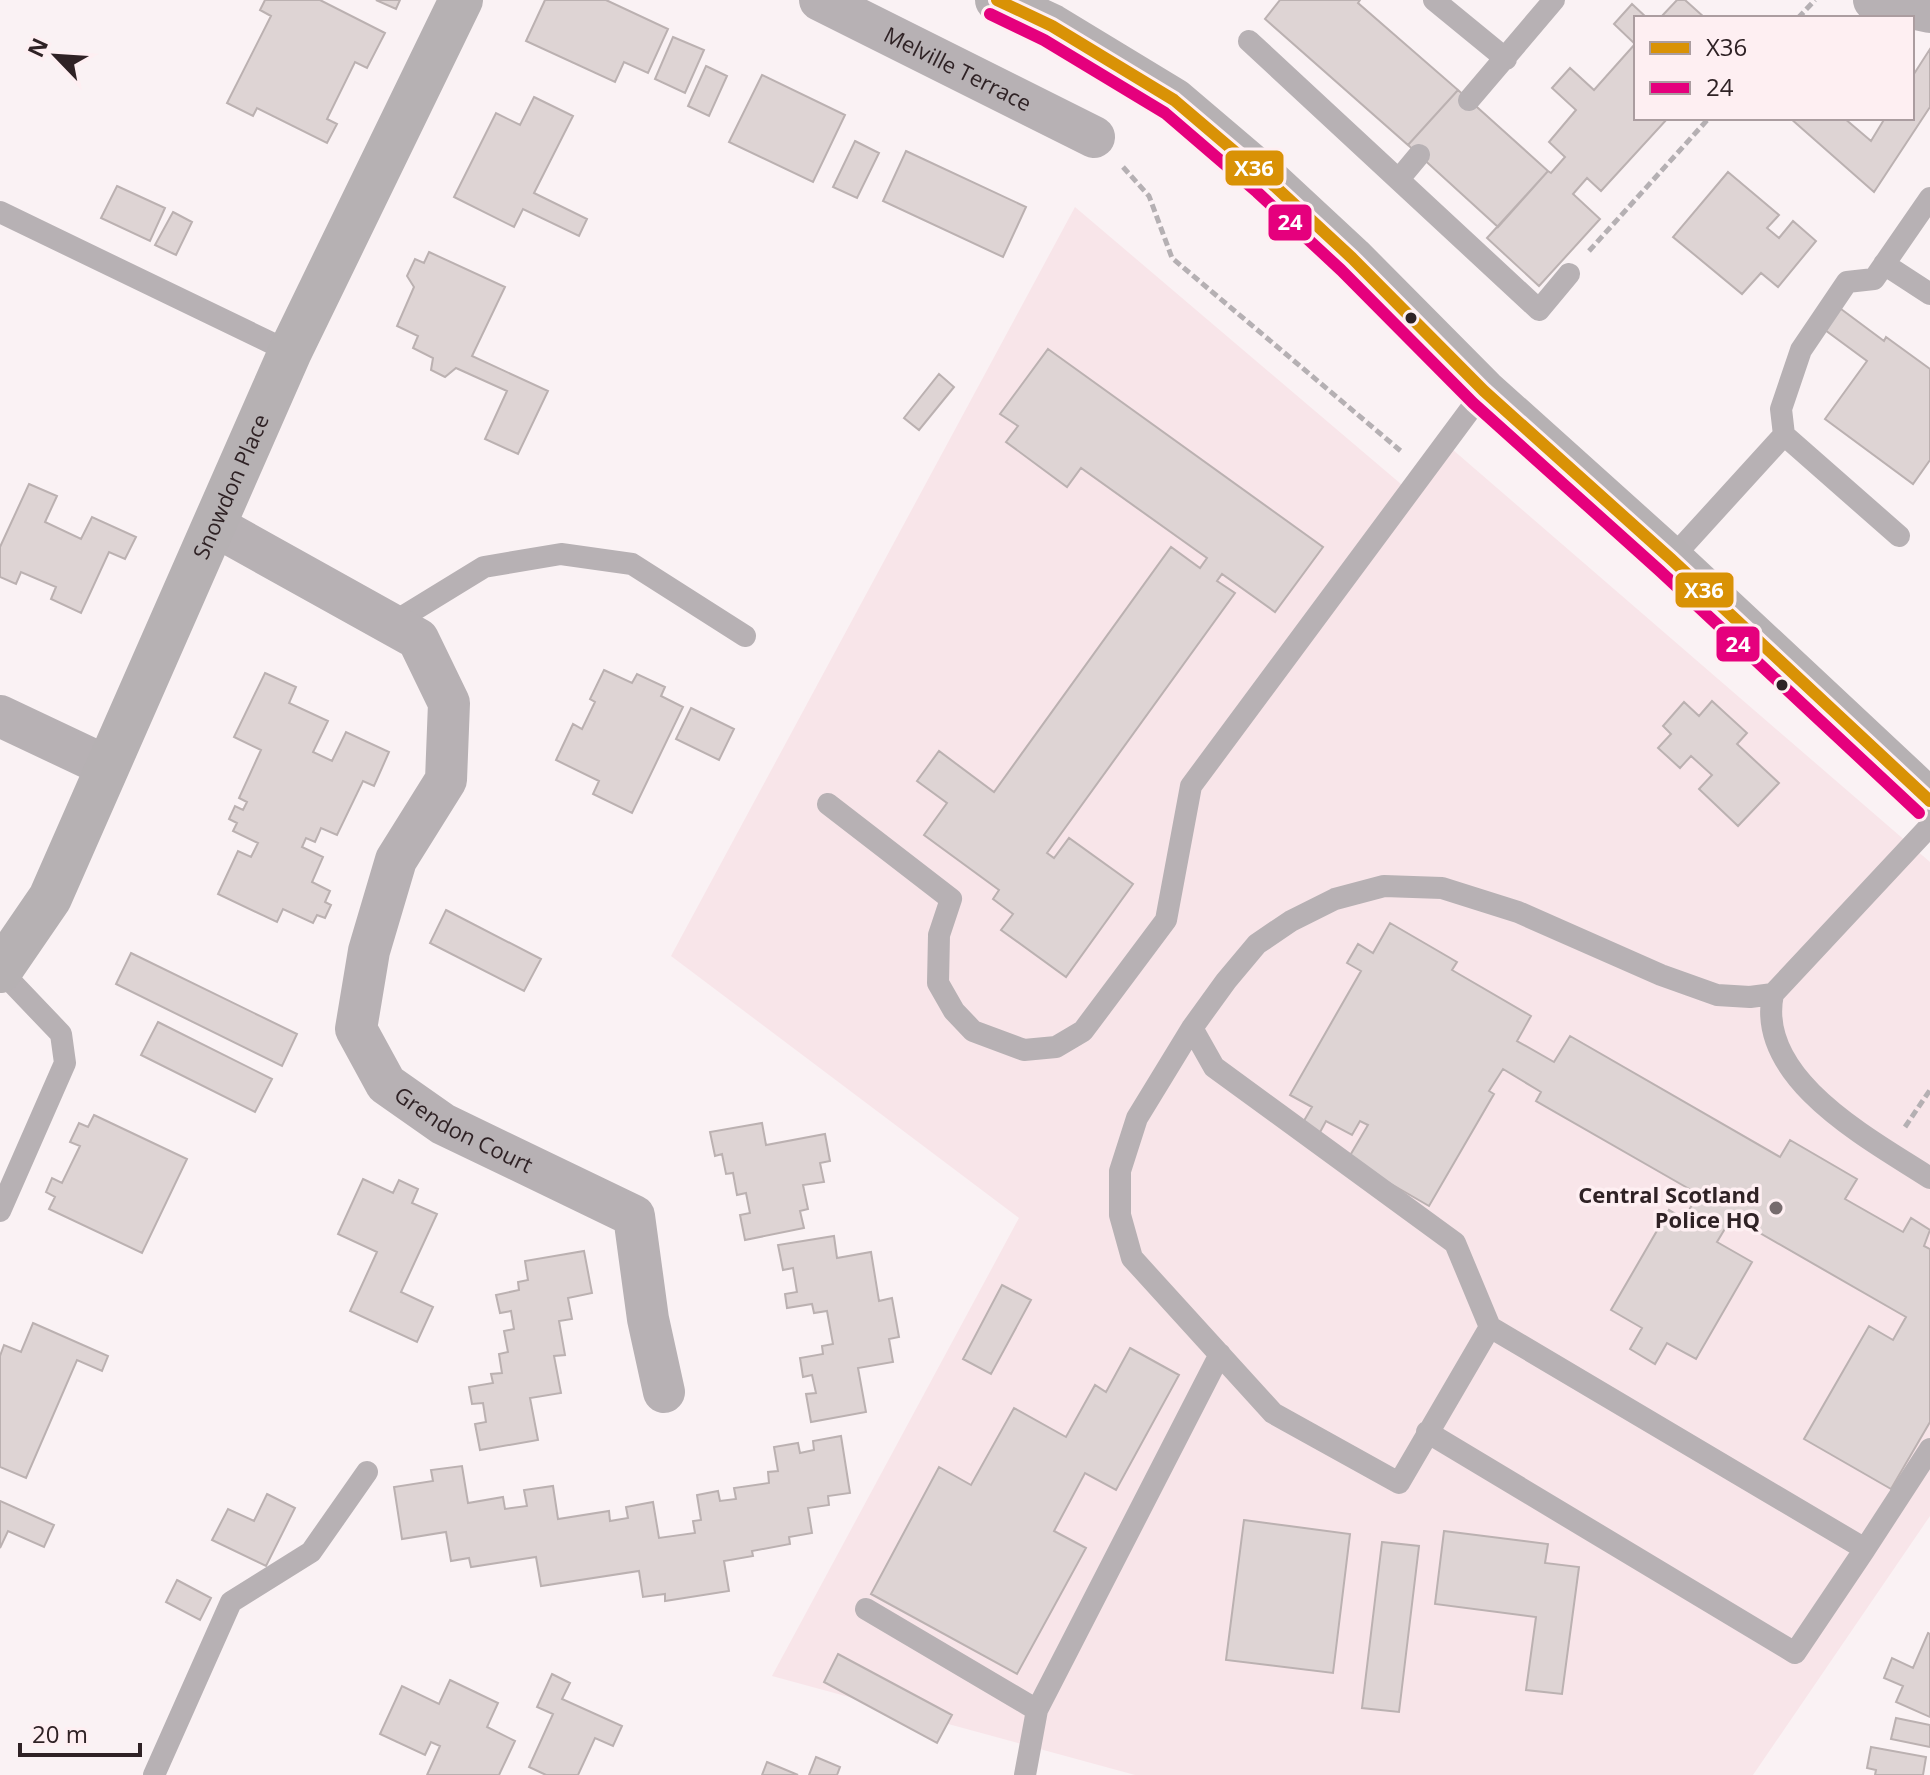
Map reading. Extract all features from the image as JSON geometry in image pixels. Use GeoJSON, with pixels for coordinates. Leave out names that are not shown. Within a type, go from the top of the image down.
{"type":"FeatureCollection","features":[{"type":"Feature","properties":{"kind":"main road","name":"Snowdon Place"},"geometry":{"type":"LineString","coordinates":[[0,970],[50,898],[290,352],[461,0]]}},
{"type":"Feature","properties":{"kind":"main road"},"geometry":{"type":"LineString","coordinates":[[997,0],[1052,26],[1174,100],[1268,180],[1352,258],[1484,391],[1671,559],[1930,801]]}},
{"type":"Feature","properties":{"kind":"street","name":"Melville Terrace"},"geometry":{"type":"LineString","coordinates":[[820,0],[1094,137]]}},
{"type":"Feature","properties":{"kind":"street"},"geometry":{"type":"LineString","coordinates":[[1874,0],[1930,12]]}},
{"type":"Feature","properties":{"kind":"street","name":"Grendon Court"},"geometry":{"type":"LineString","coordinates":[[215,526],[418,639],[449,703],[446,780],[396,860],[369,951],[356,1029],[386,1084],[443,1124],[634,1216],[648,1319],[664,1392]]}},
{"type":"Feature","properties":{"kind":"street"},"geometry":{"type":"LineString","coordinates":[[0,716],[108,767]]}},
{"type":"Feature","properties":{"kind":"lane"},"geometry":{"type":"LineString","coordinates":[[1434,0],[1506,59]]}},
{"type":"Feature","properties":{"kind":"lane"},"geometry":{"type":"LineString","coordinates":[[1469,100],[1554,0]]}},
{"type":"Feature","properties":{"kind":"lane"},"geometry":{"type":"LineString","coordinates":[[1249,41],[1539,310],[1569,274]]}},
{"type":"Feature","properties":{"kind":"lane"},"geometry":{"type":"LineString","coordinates":[[1399,179],[1419,155]]}},
{"type":"Feature","properties":{"kind":"lane"},"geometry":{"type":"LineString","coordinates":[[1899,536],[1784,435],[1781,409],[1801,350],[1847,282],[1874,279],[1930,198]]}},
{"type":"Feature","properties":{"kind":"lane"},"geometry":{"type":"LineString","coordinates":[[0,212],[290,352]]}},
{"type":"Feature","properties":{"kind":"lane"},"geometry":{"type":"LineString","coordinates":[[1884,264],[1930,294]]}},
{"type":"Feature","properties":{"kind":"lane"},"geometry":{"type":"LineString","coordinates":[[828,804],[951,899],[939,935],[938,983],[954,1011],[973,1031],[1024,1050],[1056,1047],[1083,1031],[1166,920],[1191,786],[1484,391]]}},
{"type":"Feature","properties":{"kind":"lane"},"geometry":{"type":"LineString","coordinates":[[1671,559],[1784,435]]}},
{"type":"Feature","properties":{"kind":"lane"},"geometry":{"type":"LineString","coordinates":[[391,624],[484,567],[561,554],[632,564],[745,636]]}},
{"type":"Feature","properties":{"kind":"lane"},"geometry":{"type":"LineString","coordinates":[[1930,826],[1773,994],[1769,1014],[1775,1040],[1789,1068],[1814,1098],[1930,1178]]}},
{"type":"Feature","properties":{"kind":"lane"},"geometry":{"type":"LineString","coordinates":[[1490,1327],[1399,1483],[1273,1413],[1132,1258],[1120,1215],[1120,1171],[1137,1118],[1192,1028],[1257,944],[1291,921],[1335,899],[1384,886],[1442,888],[1518,912],[1661,975],[1717,995],[1750,997],[1773,994]]}},
{"type":"Feature","properties":{"kind":"lane"},"geometry":{"type":"LineString","coordinates":[[0,970],[61,1034],[65,1063],[0,1211]]}},
{"type":"Feature","properties":{"kind":"lane"},"geometry":{"type":"LineString","coordinates":[[1192,1028],[1214,1067],[1455,1243],[1490,1327],[1865,1549]]}},
{"type":"Feature","properties":{"kind":"lane"},"geometry":{"type":"LineString","coordinates":[[1025,1775],[1037,1710],[1220,1354]]}},
{"type":"Feature","properties":{"kind":"lane"},"geometry":{"type":"LineString","coordinates":[[1427,1432],[1795,1653],[1930,1449]]}},
{"type":"Feature","properties":{"kind":"lane"},"geometry":{"type":"LineString","coordinates":[[154,1775],[231,1602],[311,1552],[367,1472]]}},
{"type":"Feature","properties":{"kind":"lane"},"geometry":{"type":"LineString","coordinates":[[866,1609],[1037,1710]]}},
{"type":"Feature","properties":{"kind":"path"},"geometry":{"type":"LineString","coordinates":[[1800,16],[1815,0]]}},
{"type":"Feature","properties":{"kind":"path"},"geometry":{"type":"LineString","coordinates":[[1569,274],[1707,120]]}},
{"type":"Feature","properties":{"kind":"path"},"geometry":{"type":"LineString","coordinates":[[1094,137],[1149,196],[1172,258],[1424,470]]}},
{"type":"Feature","properties":{"kind":"path"},"geometry":{"type":"LineString","coordinates":[[1889,1151],[1930,1090]]}},
{"type":"Feature","properties":{"kind":"shaded area"},"geometry":{"type":"Polygon","coordinates":[[[1075,207],[1408,490],[1445,443],[1930,862],[1930,1516],[1753,1775],[1135,1775],[772,1676],[1019,1218],[671,956],[1075,207]]]}},
{"type":"Feature","properties":{"kind":"building"},"geometry":{"type":"Polygon","coordinates":[[[265,0],[320,0],[385,33],[367,68],[355,62],[327,119],[337,124],[327,143],[257,108],[253,116],[227,103],[271,16],[260,10],[265,0]]]}},
{"type":"Feature","properties":{"kind":"building"},"geometry":{"type":"Polygon","coordinates":[[[376,0],[400,0],[396,9],[376,0]]]}},
{"type":"Feature","properties":{"kind":"building"},"geometry":{"type":"Polygon","coordinates":[[[545,0],[606,0],[668,29],[648,73],[624,62],[615,82],[526,41],[545,0]]]}},
{"type":"Feature","properties":{"kind":"building"},"geometry":{"type":"Polygon","coordinates":[[[1280,0],[1360,0],[1358,3],[1458,90],[1408,145],[1265,19],[1280,0]]]}},
{"type":"Feature","properties":{"kind":"building"},"geometry":{"type":"Polygon","coordinates":[[[1677,0],[1685,0],[1703,16],[1662,16],[1677,0]]]}},
{"type":"Feature","properties":{"kind":"building"},"geometry":{"type":"Polygon","coordinates":[[[1632,4],[1645,16],[1634,16],[1634,43],[1614,24],[1632,4]]]}},
{"type":"Feature","properties":{"kind":"building"},"geometry":{"type":"Polygon","coordinates":[[[673,37],[704,50],[685,93],[655,79],[673,37]]]}},
{"type":"Feature","properties":{"kind":"building"},"geometry":{"type":"Polygon","coordinates":[[[1634,45],[1634,120],[1666,120],[1601,191],[1587,178],[1573,194],[1600,219],[1539,286],[1487,238],[1548,171],[1551,173],[1565,157],[1549,142],[1576,110],[1552,88],[1570,68],[1594,90],[1634,45]]]}},
{"type":"Feature","properties":{"kind":"building"},"geometry":{"type":"Polygon","coordinates":[[[1930,49],[1930,107],[1874,192],[1792,120],[1846,120],[1871,141],[1884,120],[1914,120],[1914,74],[1930,49]]]}},
{"type":"Feature","properties":{"kind":"building"},"geometry":{"type":"Polygon","coordinates":[[[706,66],[727,76],[709,116],[688,106],[706,66]]]}},
{"type":"Feature","properties":{"kind":"building"},"geometry":{"type":"Polygon","coordinates":[[[762,75],[845,115],[813,182],[729,142],[762,75]]]}},
{"type":"Feature","properties":{"kind":"building"},"geometry":{"type":"Polygon","coordinates":[[[1458,90],[1548,171],[1498,227],[1408,145],[1458,90]]]}},
{"type":"Feature","properties":{"kind":"building"},"geometry":{"type":"Polygon","coordinates":[[[534,97],[573,116],[534,193],[587,219],[579,236],[523,209],[514,227],[454,197],[496,113],[520,125],[534,97]]]}},
{"type":"Feature","properties":{"kind":"building"},"geometry":{"type":"Polygon","coordinates":[[[855,141],[879,153],[857,198],[833,187],[855,141]]]}},
{"type":"Feature","properties":{"kind":"building"},"geometry":{"type":"Polygon","coordinates":[[[906,151],[1026,207],[1003,257],[883,201],[906,151]]]}},
{"type":"Feature","properties":{"kind":"building"},"geometry":{"type":"Polygon","coordinates":[[[1728,172],[1779,215],[1767,228],[1779,238],[1793,221],[1816,241],[1778,287],[1761,273],[1742,294],[1673,237],[1728,172]]]}},
{"type":"Feature","properties":{"kind":"building"},"geometry":{"type":"Polygon","coordinates":[[[117,186],[165,208],[150,241],[101,218],[117,186]]]}},
{"type":"Feature","properties":{"kind":"building"},"geometry":{"type":"Polygon","coordinates":[[[173,212],[192,222],[176,255],[155,245],[173,212]]]}},
{"type":"Feature","properties":{"kind":"building"},"geometry":{"type":"Polygon","coordinates":[[[429,252],[505,287],[472,356],[548,391],[518,454],[485,439],[507,391],[456,368],[445,377],[431,370],[433,358],[413,348],[418,336],[397,326],[414,287],[407,276],[415,259],[424,263],[429,252]]]}},
{"type":"Feature","properties":{"kind":"building"},"geometry":{"type":"Polygon","coordinates":[[[1837,306],[1884,341],[1886,337],[1930,369],[1930,460],[1913,484],[1825,419],[1867,361],[1821,327],[1837,306]]]}},
{"type":"Feature","properties":{"kind":"building"},"geometry":{"type":"Polygon","coordinates":[[[1048,349],[1323,547],[1275,612],[1222,574],[1217,581],[1235,593],[1047,853],[1054,858],[1069,838],[1133,884],[1066,977],[1001,930],[1013,914],[993,899],[999,890],[924,835],[947,803],[917,781],[939,751],[994,792],[1171,547],[1200,568],[1207,558],[1081,468],[1067,487],[1006,442],[1018,426],[1000,414],[1048,349]]]}},
{"type":"Feature","properties":{"kind":"building"},"geometry":{"type":"Polygon","coordinates":[[[939,374],[954,387],[919,430],[904,418],[939,374]]]}},
{"type":"Feature","properties":{"kind":"building"},"geometry":{"type":"Polygon","coordinates":[[[29,484],[57,496],[45,522],[81,539],[92,517],[136,537],[125,559],[109,552],[81,613],[51,599],[56,587],[21,572],[16,584],[0,577],[0,547],[29,484]]]}},
{"type":"Feature","properties":{"kind":"building"},"geometry":{"type":"Polygon","coordinates":[[[604,670],[632,683],[637,674],[665,687],[661,696],[683,707],[632,813],[593,794],[599,781],[556,760],[573,724],[582,729],[595,702],[590,699],[604,670]]]}},
{"type":"Feature","properties":{"kind":"building"},"geometry":{"type":"Polygon","coordinates":[[[265,673],[296,687],[289,703],[328,721],[313,752],[332,761],[346,732],[389,752],[374,786],[363,781],[337,835],[321,828],[315,842],[306,838],[302,847],[323,857],[312,882],[330,891],[325,902],[331,905],[325,918],[317,915],[313,923],[283,909],[277,922],[218,894],[238,851],[251,857],[258,843],[233,831],[237,823],[229,819],[235,806],[243,810],[247,802],[239,798],[261,750],[234,737],[265,673]]]}},
{"type":"Feature","properties":{"kind":"building"},"geometry":{"type":"Polygon","coordinates":[[[1712,701],[1747,733],[1737,744],[1779,783],[1738,826],[1699,789],[1712,775],[1691,756],[1680,768],[1658,748],[1671,734],[1663,726],[1684,702],[1699,716],[1712,701]]]}},
{"type":"Feature","properties":{"kind":"building"},"geometry":{"type":"Polygon","coordinates":[[[691,708],[734,729],[719,760],[676,739],[691,708]]]}},
{"type":"Feature","properties":{"kind":"building"},"geometry":{"type":"Polygon","coordinates":[[[446,910],[541,959],[524,991],[430,943],[446,910]]]}},
{"type":"Feature","properties":{"kind":"building","name":"Central Scotland Police HQ"},"geometry":{"type":"Polygon","coordinates":[[[1390,923],[1457,962],[1452,970],[1531,1016],[1517,1041],[1554,1062],[1570,1036],[1780,1157],[1790,1140],[1857,1179],[1845,1199],[1903,1232],[1911,1218],[1930,1230],[1924,1246],[1930,1249],[1930,1422],[1891,1489],[1804,1439],[1869,1326],[1893,1340],[1906,1317],[1732,1217],[1717,1242],[1752,1262],[1696,1359],[1667,1343],[1655,1364],[1630,1349],[1642,1328],[1611,1310],[1669,1210],[1684,1219],[1698,1194],[1536,1101],[1541,1092],[1503,1069],[1489,1091],[1494,1094],[1429,1206],[1348,1159],[1368,1125],[1360,1121],[1352,1135],[1326,1121],[1318,1136],[1301,1126],[1312,1107],[1290,1095],[1361,971],[1347,963],[1358,944],[1373,953],[1390,923]]]}},
{"type":"Feature","properties":{"kind":"building"},"geometry":{"type":"Polygon","coordinates":[[[131,953],[297,1034],[282,1066],[116,984],[131,953]]]}},
{"type":"Feature","properties":{"kind":"building"},"geometry":{"type":"Polygon","coordinates":[[[158,1022],[272,1079],[255,1112],[141,1055],[158,1022]]]}},
{"type":"Feature","properties":{"kind":"building"},"geometry":{"type":"Polygon","coordinates":[[[94,1115],[187,1159],[142,1253],[49,1209],[55,1197],[46,1192],[52,1178],[62,1183],[80,1146],[70,1142],[79,1123],[88,1127],[94,1115]]]}},
{"type":"Feature","properties":{"kind":"building"},"geometry":{"type":"Polygon","coordinates":[[[762,1123],[766,1145],[825,1134],[830,1161],[820,1163],[824,1182],[803,1185],[808,1209],[800,1211],[804,1228],[745,1240],[740,1215],[750,1213],[746,1193],[737,1195],[733,1173],[726,1174],[722,1154],[715,1156],[710,1132],[762,1123]]]}},
{"type":"Feature","properties":{"kind":"building"},"geometry":{"type":"Polygon","coordinates":[[[363,1179],[393,1193],[399,1180],[418,1189],[412,1203],[437,1214],[401,1292],[433,1307],[417,1342],[350,1311],[377,1252],[338,1234],[363,1179]]]}},
{"type":"Feature","properties":{"kind":"building"},"geometry":{"type":"Polygon","coordinates":[[[834,1236],[837,1258],[871,1252],[879,1301],[892,1298],[899,1337],[889,1339],[893,1362],[858,1368],[866,1412],[811,1422],[806,1394],[816,1393],[812,1375],[803,1377],[800,1358],[823,1354],[822,1346],[833,1344],[827,1311],[814,1313],[812,1304],[787,1308],[785,1294],[797,1292],[793,1268],[783,1270],[778,1245],[834,1236]]]}},
{"type":"Feature","properties":{"kind":"building"},"geometry":{"type":"Polygon","coordinates":[[[584,1251],[592,1293],[568,1298],[572,1319],[559,1321],[565,1355],[554,1356],[561,1393],[530,1398],[538,1440],[480,1450],[475,1424],[486,1422],[483,1403],[472,1404],[469,1387],[493,1383],[491,1374],[502,1373],[499,1354],[508,1352],[504,1331],[514,1329],[511,1311],[500,1313],[496,1295],[519,1290],[518,1282],[528,1280],[525,1261],[584,1251]]]}},
{"type":"Feature","properties":{"kind":"building"},"geometry":{"type":"Polygon","coordinates":[[[1002,1285],[1031,1300],[991,1374],[963,1359],[1002,1285]]]}},
{"type":"Feature","properties":{"kind":"building"},"geometry":{"type":"Polygon","coordinates":[[[33,1323],[108,1356],[102,1371],[77,1360],[26,1478],[0,1467],[0,1356],[4,1345],[21,1352],[33,1323]]]}},
{"type":"Feature","properties":{"kind":"building"},"geometry":{"type":"Polygon","coordinates":[[[1130,1348],[1179,1375],[1116,1490],[1085,1473],[1054,1531],[1086,1548],[1017,1674],[871,1594],[939,1467],[971,1485],[1014,1408],[1066,1437],[1095,1385],[1106,1392],[1130,1348]]]}},
{"type":"Feature","properties":{"kind":"building"},"geometry":{"type":"Polygon","coordinates":[[[841,1436],[850,1493],[828,1496],[829,1505],[808,1508],[812,1533],[789,1537],[790,1544],[752,1551],[753,1556],[724,1561],[729,1591],[665,1601],[665,1594],[643,1597],[639,1571],[541,1586],[536,1557],[471,1567],[469,1558],[451,1561],[446,1532],[402,1539],[394,1487],[433,1481],[431,1470],[462,1466],[468,1503],[503,1497],[505,1509],[527,1506],[524,1490],[553,1486],[558,1519],[609,1511],[610,1521],[628,1518],[626,1507],[653,1502],[659,1538],[695,1533],[693,1521],[701,1520],[697,1495],[718,1491],[720,1501],[736,1499],[734,1488],[769,1483],[768,1472],[778,1471],[774,1447],[798,1443],[800,1453],[814,1450],[813,1441],[841,1436]]]}},
{"type":"Feature","properties":{"kind":"building"},"geometry":{"type":"Polygon","coordinates":[[[267,1494],[295,1508],[266,1566],[212,1540],[228,1509],[254,1521],[267,1494]]]}},
{"type":"Feature","properties":{"kind":"building"},"geometry":{"type":"Polygon","coordinates":[[[0,1501],[54,1525],[44,1547],[8,1531],[0,1548],[0,1501]]]}},
{"type":"Feature","properties":{"kind":"building"},"geometry":{"type":"Polygon","coordinates":[[[1244,1520],[1350,1534],[1333,1673],[1226,1660],[1244,1520]]]}},
{"type":"Feature","properties":{"kind":"building"},"geometry":{"type":"Polygon","coordinates":[[[1444,1531],[1548,1544],[1545,1563],[1579,1567],[1562,1694],[1526,1690],[1536,1617],[1435,1604],[1444,1531]]]}},
{"type":"Feature","properties":{"kind":"building"},"geometry":{"type":"Polygon","coordinates":[[[1382,1542],[1419,1546],[1399,1712],[1362,1708],[1382,1542]]]}},
{"type":"Feature","properties":{"kind":"building"},"geometry":{"type":"Polygon","coordinates":[[[177,1580],[211,1598],[200,1620],[166,1602],[177,1580]]]}},
{"type":"Feature","properties":{"kind":"building"},"geometry":{"type":"Polygon","coordinates":[[[1928,1633],[1930,1717],[1896,1702],[1903,1686],[1884,1678],[1892,1658],[1913,1668],[1928,1633]]]}},
{"type":"Feature","properties":{"kind":"building"},"geometry":{"type":"Polygon","coordinates":[[[838,1654],[952,1715],[937,1743],[824,1682],[838,1654]]]}},
{"type":"Feature","properties":{"kind":"building"},"geometry":{"type":"Polygon","coordinates":[[[552,1674],[570,1683],[562,1699],[622,1726],[613,1746],[595,1738],[578,1775],[546,1775],[529,1767],[553,1714],[537,1707],[552,1674]]]}},
{"type":"Feature","properties":{"kind":"building"},"geometry":{"type":"Polygon","coordinates":[[[450,1680],[498,1703],[487,1727],[515,1741],[499,1775],[427,1775],[440,1746],[431,1742],[425,1755],[380,1734],[402,1686],[439,1704],[450,1680]]]}},
{"type":"Feature","properties":{"kind":"building"},"geometry":{"type":"Polygon","coordinates":[[[1896,1718],[1930,1725],[1930,1747],[1891,1739],[1896,1718]]]}},
{"type":"Feature","properties":{"kind":"building"},"geometry":{"type":"Polygon","coordinates":[[[1871,1747],[1926,1757],[1923,1775],[1875,1775],[1876,1770],[1867,1768],[1871,1747]]]}},
{"type":"Feature","properties":{"kind":"building"},"geometry":{"type":"Polygon","coordinates":[[[816,1757],[840,1767],[837,1775],[809,1775],[816,1757]]]}},
{"type":"Feature","properties":{"kind":"building"},"geometry":{"type":"Polygon","coordinates":[[[767,1762],[798,1775],[762,1775],[767,1762]]]}},
{"type":"Feature","properties":{"kind":"transit line","name":"X36"},"geometry":{"type":"LineString","coordinates":[[997,0],[1052,26],[1174,100],[1268,180],[1352,258],[1484,391],[1671,559],[1930,801]]}},
{"type":"Feature","properties":{"kind":"transit line","name":"24"},"geometry":{"type":"LineString","coordinates":[[990,14],[1044,40],[1165,113],[1257,192],[1341,270],[1473,403],[1660,571],[1919,813]]}},
{"type":"Feature","properties":{"kind":"place","name":"Central Scotland Police HQ"},"geometry":{"type":"Point","coordinates":[1776,1208]}}]}
